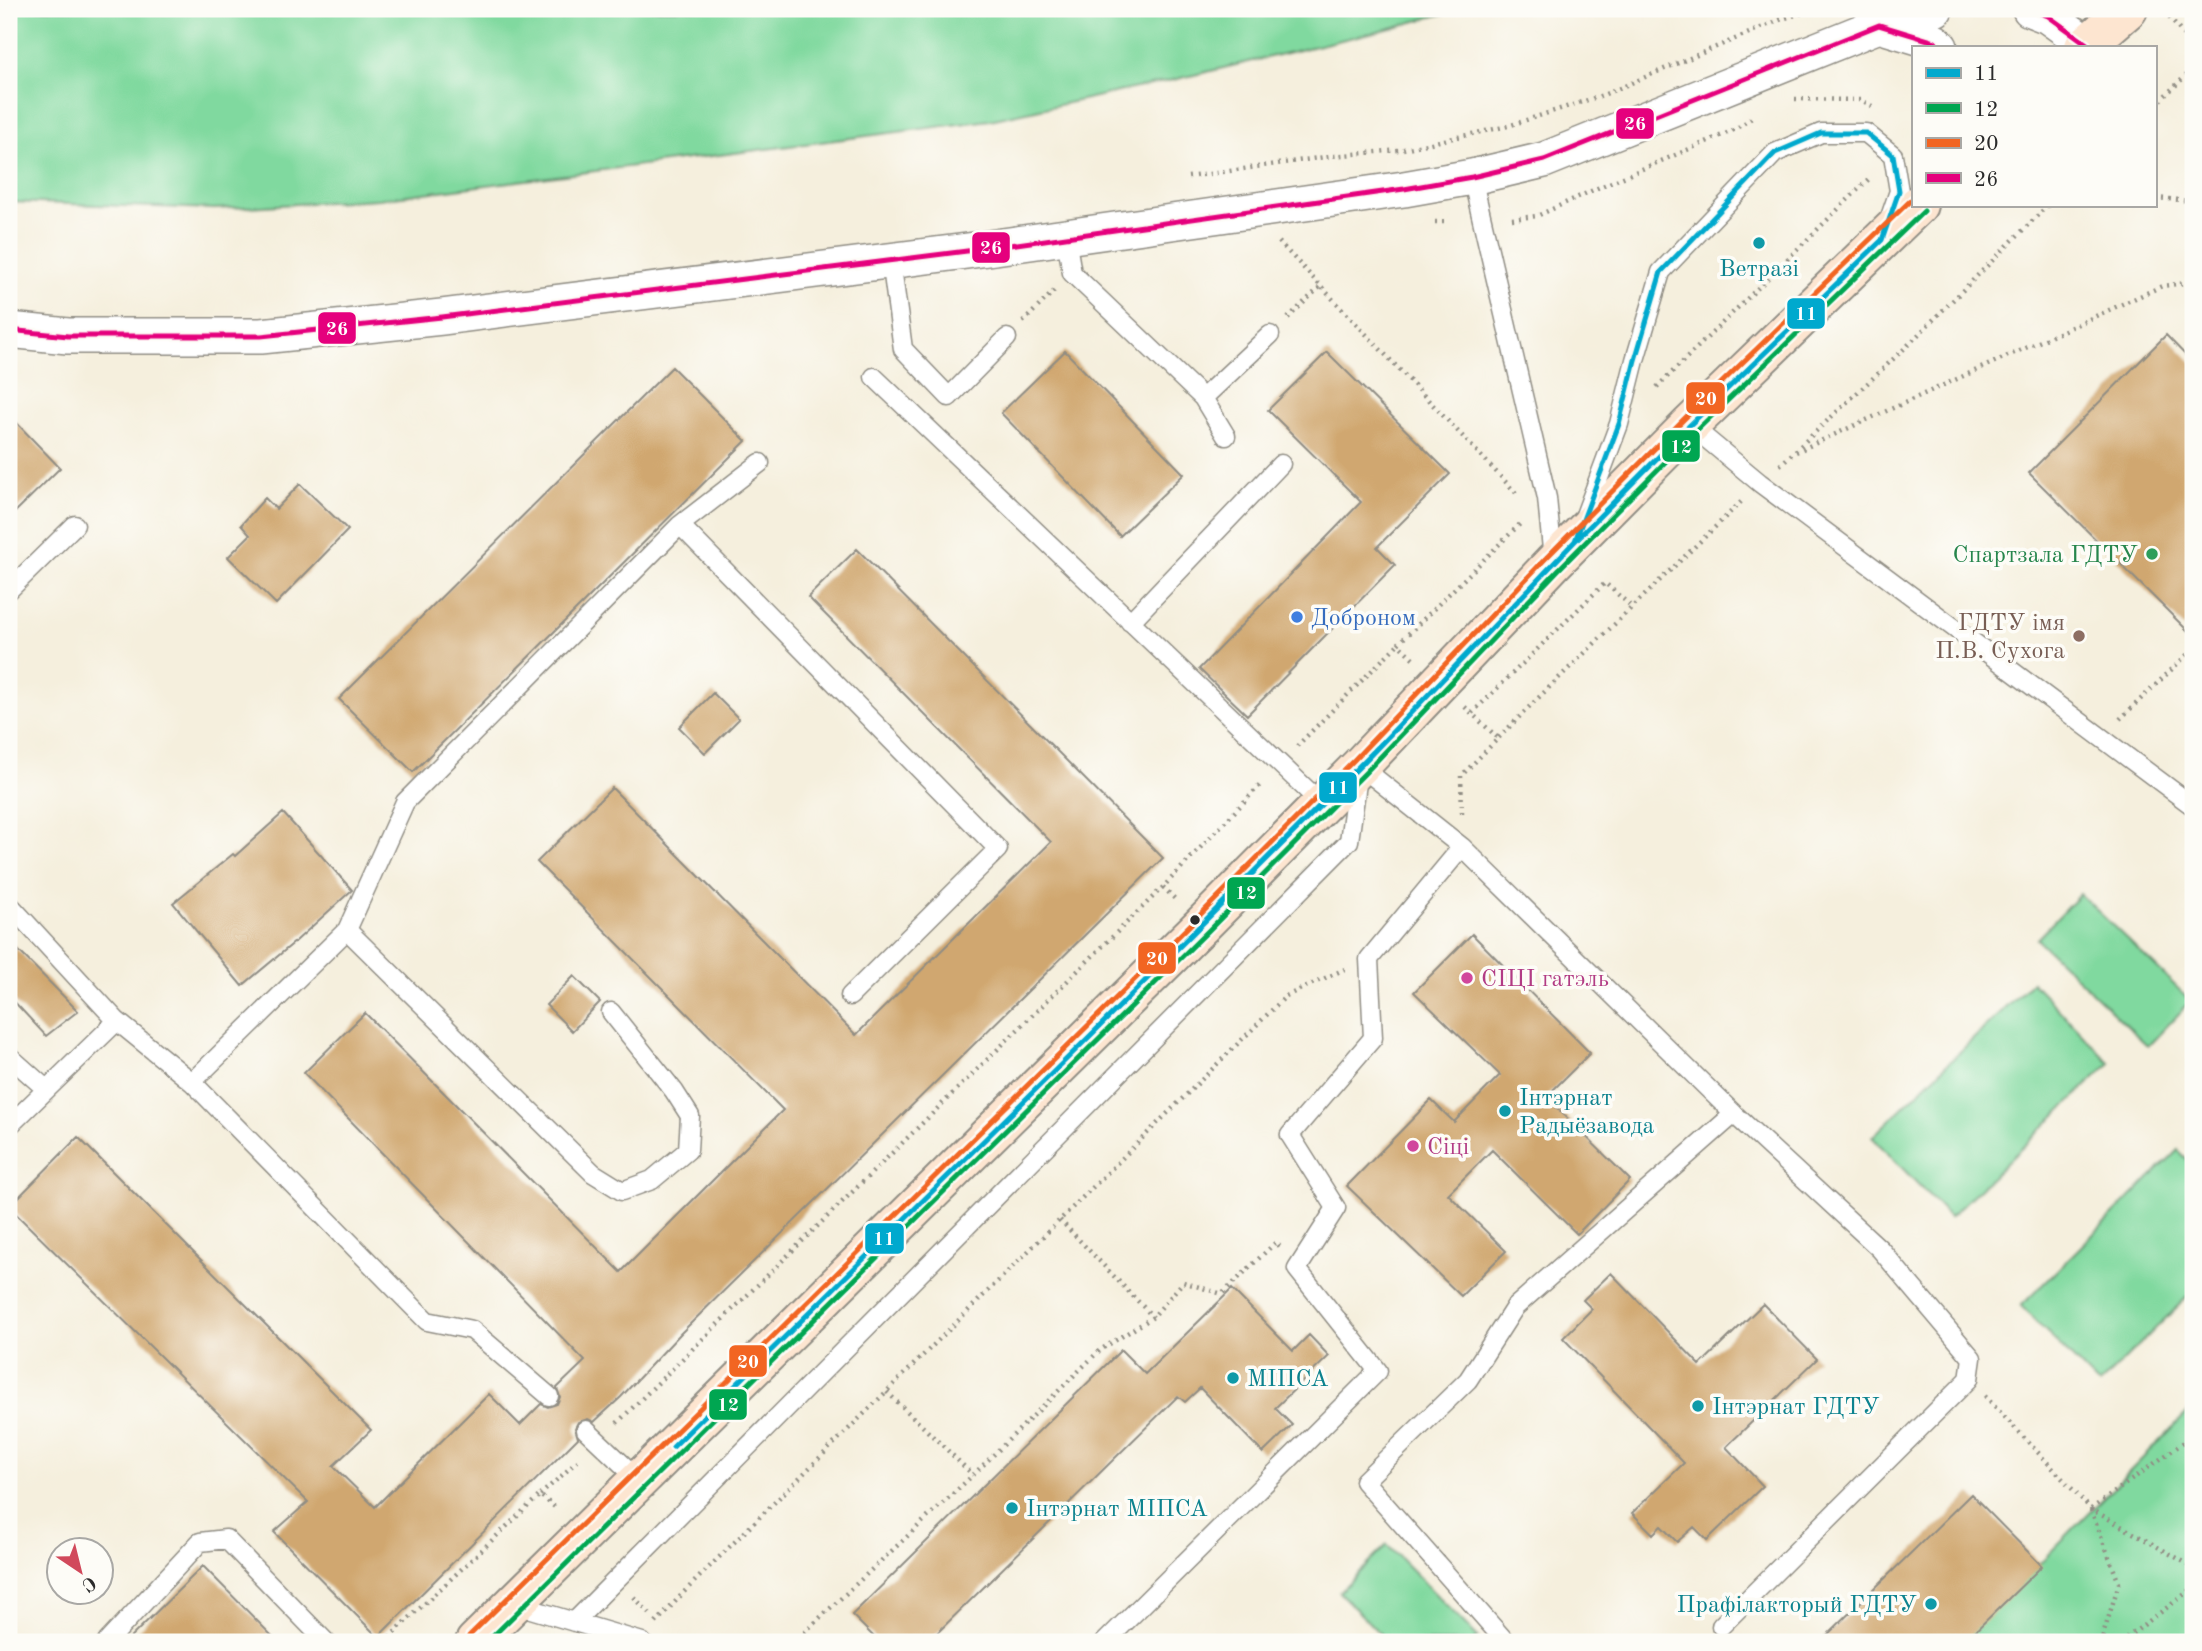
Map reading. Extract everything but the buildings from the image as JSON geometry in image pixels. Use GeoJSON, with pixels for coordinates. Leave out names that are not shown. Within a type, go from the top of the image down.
{"type":"FeatureCollection","features":[{"type":"Feature","properties":{"kind":"main road"},"geometry":{"type":"LineString","coordinates":[[2085,46],[2128,9]]}},
{"type":"Feature","properties":{"kind":"main road"},"geometry":{"type":"LineString","coordinates":[[475,1642],[1202,925],[1690,425],[1917,206]]}},
{"type":"Feature","properties":{"kind":"street"},"geometry":{"type":"LineString","coordinates":[[9,330],[68,336],[261,335],[442,317],[1066,239],[1472,177],[1544,160],[1879,25],[1935,9]]}},
{"type":"Feature","properties":{"kind":"street"},"geometry":{"type":"LineString","coordinates":[[2030,9],[2048,16],[2085,46]]}},
{"type":"Feature","properties":{"kind":"street"},"geometry":{"type":"LineString","coordinates":[[1879,25],[1935,42],[1939,46]]}},
{"type":"Feature","properties":{"kind":"lane"},"geometry":{"type":"LineString","coordinates":[[1564,553],[1619,424],[1661,272],[1775,153],[1821,133],[1866,134],[1893,155],[1899,191],[1882,240]]}},
{"type":"Feature","properties":{"kind":"lane"},"geometry":{"type":"LineString","coordinates":[[1472,177],[1547,498],[1564,553]]}},
{"type":"Feature","properties":{"kind":"lane"},"geometry":{"type":"LineString","coordinates":[[1066,239],[1072,273],[1203,398],[1226,436]]}},
{"type":"Feature","properties":{"kind":"lane"},"geometry":{"type":"LineString","coordinates":[[891,260],[903,349],[949,397],[1007,338]]}},
{"type":"Feature","properties":{"kind":"lane"},"geometry":{"type":"LineString","coordinates":[[1203,398],[1270,335]]}},
{"type":"Feature","properties":{"kind":"lane"},"geometry":{"type":"LineString","coordinates":[[874,377],[1322,804]]}},
{"type":"Feature","properties":{"kind":"lane"},"geometry":{"type":"LineString","coordinates":[[1690,425],[1760,484],[2193,806]]}},
{"type":"Feature","properties":{"kind":"lane"},"geometry":{"type":"LineString","coordinates":[[192,1083],[347,930],[405,802],[680,525],[760,463]]}},
{"type":"Feature","properties":{"kind":"lane"},"geometry":{"type":"LineString","coordinates":[[1130,622],[1281,464]]}},
{"type":"Feature","properties":{"kind":"lane"},"geometry":{"type":"LineString","coordinates":[[9,590],[75,525]]}},
{"type":"Feature","properties":{"kind":"lane"},"geometry":{"type":"LineString","coordinates":[[680,525],[998,849],[850,996]]}},
{"type":"Feature","properties":{"kind":"lane"},"geometry":{"type":"LineString","coordinates":[[1360,766],[1462,847],[1734,1114],[1880,1249],[1972,1357],[1969,1379],[1721,1626]]}},
{"type":"Feature","properties":{"kind":"lane"},"geometry":{"type":"LineString","coordinates":[[574,1622],[1349,841],[1360,766]]}},
{"type":"Feature","properties":{"kind":"lane"},"geometry":{"type":"LineString","coordinates":[[1105,1642],[1378,1371],[1297,1269],[1336,1208],[1290,1135],[1373,1038],[1369,959],[1462,847]]}},
{"type":"Feature","properties":{"kind":"lane"},"geometry":{"type":"LineString","coordinates":[[9,904],[117,1021],[192,1083],[428,1321],[472,1330],[549,1396]]}},
{"type":"Feature","properties":{"kind":"lane"},"geometry":{"type":"LineString","coordinates":[[347,930],[593,1173],[622,1191],[652,1180],[688,1150],[690,1116],[674,1091],[611,1012]]}},
{"type":"Feature","properties":{"kind":"lane"},"geometry":{"type":"LineString","coordinates":[[9,1126],[117,1021]]}},
{"type":"Feature","properties":{"kind":"lane"},"geometry":{"type":"LineString","coordinates":[[9,1056],[46,1089]]}},
{"type":"Feature","properties":{"kind":"lane"},"geometry":{"type":"LineString","coordinates":[[1506,1642],[1364,1481],[1468,1380],[1515,1307],[1734,1114]]}},
{"type":"Feature","properties":{"kind":"lane"},"geometry":{"type":"LineString","coordinates":[[592,1436],[640,1481]]}},
{"type":"Feature","properties":{"kind":"lane"},"geometry":{"type":"LineString","coordinates":[[107,1642],[200,1542],[226,1539],[326,1642]]}},
{"type":"Feature","properties":{"kind":"lane"},"geometry":{"type":"LineString","coordinates":[[514,1604],[640,1642]]}},
{"type":"Feature","properties":{"kind":"path"},"geometry":{"type":"LineString","coordinates":[[1188,177],[1332,156],[1399,150],[1508,126],[1604,95],[1782,19],[1816,9]]}},
{"type":"Feature","properties":{"kind":"path"},"geometry":{"type":"LineString","coordinates":[[2162,9],[2193,47]]}},
{"type":"Feature","properties":{"kind":"path"},"geometry":{"type":"LineString","coordinates":[[2156,104],[2193,69]]}},
{"type":"Feature","properties":{"kind":"path"},"geometry":{"type":"LineString","coordinates":[[1511,219],[1536,216],[1732,131]]}},
{"type":"Feature","properties":{"kind":"path"},"geometry":{"type":"LineString","coordinates":[[2156,198],[2193,201]]}},
{"type":"Feature","properties":{"kind":"path"},"geometry":{"type":"LineString","coordinates":[[1462,847],[1461,776],[1760,484],[1905,348],[2047,206]]}},
{"type":"Feature","properties":{"kind":"path"},"geometry":{"type":"LineString","coordinates":[[1274,236],[1524,501]]}},
{"type":"Feature","properties":{"kind":"path"},"geometry":{"type":"LineString","coordinates":[[1007,338],[1072,273]]}},
{"type":"Feature","properties":{"kind":"path"},"geometry":{"type":"LineString","coordinates":[[1791,455],[2162,286],[2193,282]]}},
{"type":"Feature","properties":{"kind":"path"},"geometry":{"type":"LineString","coordinates":[[1270,335],[1321,286]]}},
{"type":"Feature","properties":{"kind":"path"},"geometry":{"type":"LineString","coordinates":[[1472,713],[1605,583],[1633,607]]}},
{"type":"Feature","properties":{"kind":"path"},"geometry":{"type":"LineString","coordinates":[[540,1495],[592,1436],[1163,887],[1398,644]]}},
{"type":"Feature","properties":{"kind":"path"},"geometry":{"type":"LineString","coordinates":[[2102,737],[2193,649]]}},
{"type":"Feature","properties":{"kind":"path"},"geometry":{"type":"LineString","coordinates":[[640,1642],[684,1592],[1286,996],[1369,959]]}},
{"type":"Feature","properties":{"kind":"path"},"geometry":{"type":"LineString","coordinates":[[1060,1220],[1153,1317]]}},
{"type":"Feature","properties":{"kind":"path"},"geometry":{"type":"LineString","coordinates":[[794,1642],[973,1475],[1100,1350],[1153,1317],[1183,1282],[1222,1294],[1276,1242],[1297,1269]]}},
{"type":"Feature","properties":{"kind":"path"},"geometry":{"type":"LineString","coordinates":[[1969,1379],[2091,1509],[2193,1567]]}},
{"type":"Feature","properties":{"kind":"path"},"geometry":{"type":"LineString","coordinates":[[887,1392],[973,1475]]}},
{"type":"Feature","properties":{"kind":"path"},"geometry":{"type":"LineString","coordinates":[[2091,1509],[2184,1442],[2193,1440]]}},
{"type":"Feature","properties":{"kind":"path"},"geometry":{"type":"LineString","coordinates":[[2091,1509],[2119,1583],[2101,1642]]}},
{"type":"Feature","properties":{"kind":"path"},"geometry":{"type":"LineString","coordinates":[[2121,1642],[2193,1588]]}},
{"type":"Feature","properties":{"kind":"green space"},"geometry":{"type":"Polygon","coordinates":[[[9,9],[1461,9],[1173,80],[990,120],[378,199],[215,209],[9,202],[9,9]]]}},
{"type":"Feature","properties":{"kind":"green space"},"geometry":{"type":"Polygon","coordinates":[[[2080,894],[2191,1001],[2148,1046],[2037,939],[2080,894]]]}},
{"type":"Feature","properties":{"kind":"green space"},"geometry":{"type":"Polygon","coordinates":[[[2032,982],[2110,1063],[1950,1217],[1872,1137],[2032,982]]]}},
{"type":"Feature","properties":{"kind":"green space"},"geometry":{"type":"Polygon","coordinates":[[[2178,1150],[2193,1165],[2193,1291],[2099,1385],[2021,1306],[2178,1150]]]}},
{"type":"Feature","properties":{"kind":"green space"},"geometry":{"type":"Polygon","coordinates":[[[2193,1407],[2193,1642],[1962,1642],[2193,1407]]]}},
{"type":"Feature","properties":{"kind":"green space"},"geometry":{"type":"Polygon","coordinates":[[[1387,1545],[1478,1637],[1473,1642],[1388,1642],[1339,1592],[1387,1545]]]}},
{"type":"Feature","properties":{"kind":"transit line","name":"26"},"geometry":{"type":"LineString","coordinates":[[2030,9],[2048,16],[2087,44]]}},
{"type":"Feature","properties":{"kind":"transit line","name":"26"},"geometry":{"type":"LineString","coordinates":[[9,330],[68,336],[261,336],[442,317],[967,251],[1404,189],[1544,160],[1879,25],[1935,42],[1939,46]]}},
{"type":"Feature","properties":{"kind":"transit line","name":"11"},"geometry":{"type":"LineString","coordinates":[[1821,133],[1866,133],[1893,155],[1899,191],[1882,240],[1690,425],[1575,541],[1619,424],[1661,272],[1775,153],[1821,133]]}},
{"type":"Feature","properties":{"kind":"transit line","name":"20"},"geometry":{"type":"LineString","coordinates":[[469,1636],[1196,919],[1684,419],[1912,199]]}},
{"type":"Feature","properties":{"kind":"transit line","name":"12"},"geometry":{"type":"LineString","coordinates":[[487,1642],[1208,931],[1696,431],[1924,211]]}},
{"type":"Feature","properties":{"kind":"transit line","name":"11"},"geometry":{"type":"LineString","coordinates":[[1096,1030],[1382,743],[1575,541]]}},
{"type":"Feature","properties":{"kind":"transit line","name":"11"},"geometry":{"type":"LineString","coordinates":[[1096,1030],[1360,766],[1575,541]]}},
{"type":"Feature","properties":{"kind":"transit line","name":"11"},"geometry":{"type":"LineString","coordinates":[[673,1447],[1096,1030]]}},
{"type":"Feature","properties":{"kind":"transit line","name":"11"},"geometry":{"type":"LineString","coordinates":[[673,1447],[1096,1030]]}},
{"type":"Feature","properties":{"kind":"place","name":"Ветразі"},"geometry":{"type":"Point","coordinates":[1759,243]}},
{"type":"Feature","properties":{"kind":"place","name":"Спартзала ГДТУ"},"geometry":{"type":"Point","coordinates":[2152,554]}},
{"type":"Feature","properties":{"kind":"place","name":"Доброном"},"geometry":{"type":"Point","coordinates":[1297,617]}},
{"type":"Feature","properties":{"kind":"place","name":"ГДТУ імя П.В. Сухога"},"geometry":{"type":"Point","coordinates":[2079,636]}},
{"type":"Feature","properties":{"kind":"place","name":"СІЦІ гатэль"},"geometry":{"type":"Point","coordinates":[1467,978]}},
{"type":"Feature","properties":{"kind":"place","name":"Інтэрнат Радыёзавода"},"geometry":{"type":"Point","coordinates":[1505,1111]}},
{"type":"Feature","properties":{"kind":"place","name":"Сіці"},"geometry":{"type":"Point","coordinates":[1413,1146]}},
{"type":"Feature","properties":{"kind":"place","name":"МІПСА"},"geometry":{"type":"Point","coordinates":[1233,1378]}},
{"type":"Feature","properties":{"kind":"place","name":"Інтэрнат ГДТУ"},"geometry":{"type":"Point","coordinates":[1698,1406]}},
{"type":"Feature","properties":{"kind":"place","name":"Інтэрнат МІПСА"},"geometry":{"type":"Point","coordinates":[1012,1508]}},
{"type":"Feature","properties":{"kind":"place","name":"Прафілакторый ГДТУ"},"geometry":{"type":"Point","coordinates":[1931,1604]}}]}
